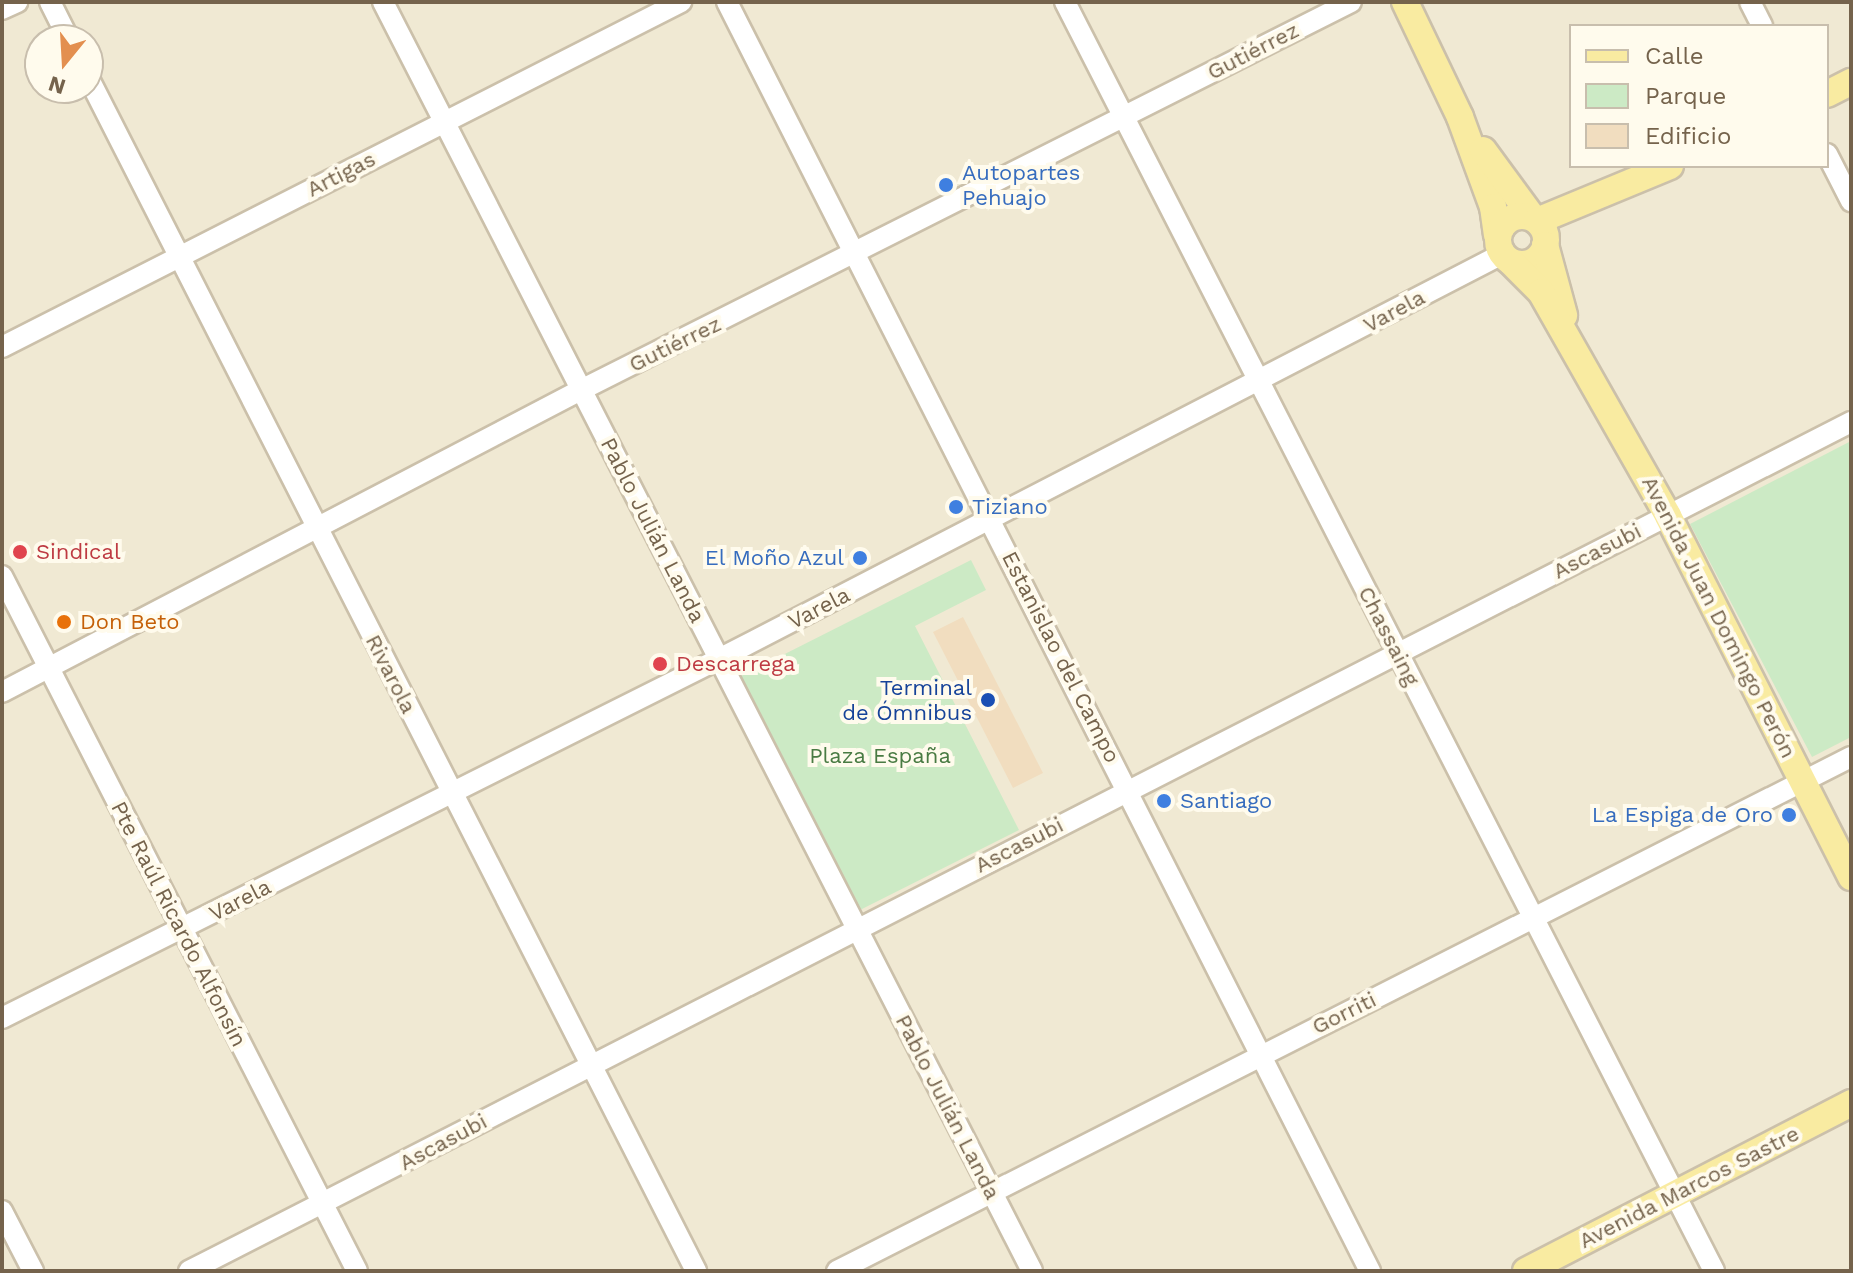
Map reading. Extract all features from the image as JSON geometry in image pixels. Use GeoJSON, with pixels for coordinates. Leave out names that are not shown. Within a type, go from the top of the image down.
{"type":"FeatureCollection","features":[{"type":"Feature","properties":{"kind":"main road","name":"Avenida Juan Domingo Perón"},"geometry":{"type":"LineString","coordinates":[[1405,2],[1460,117],[1493,207],[1503,250],[1541,292],[1581,359],[1668,516],[1851,877]]}},
{"type":"Feature","properties":{"kind":"main road"},"geometry":{"type":"LineString","coordinates":[[1829,93],[1851,82]]}},
{"type":"Feature","properties":{"kind":"main road","name":"Avenida Juan Domingo Perón"},"geometry":{"type":"LineString","coordinates":[[1460,117],[1540,232],[1581,359]]}},
{"type":"Feature","properties":{"kind":"main road"},"geometry":{"type":"LineString","coordinates":[[1540,232],[1666,168]]}},
{"type":"Feature","properties":{"kind":"main road"},"geometry":{"type":"LineString","coordinates":[[1513,217],[1540,232],[1534,261],[1503,250],[1513,217]]}},
{"type":"Feature","properties":{"kind":"main road","name":"Avenida Marcos Sastre"},"geometry":{"type":"LineString","coordinates":[[1526,1271],[1851,1103]]}},
{"type":"Feature","properties":{"kind":"street"},"geometry":{"type":"LineString","coordinates":[[2,9],[17,2]]}},
{"type":"Feature","properties":{"kind":"street"},"geometry":{"type":"LineString","coordinates":[[50,2],[61,24]]}},
{"type":"Feature","properties":{"kind":"street","name":"Pablo Julián Landa"},"geometry":{"type":"LineString","coordinates":[[383,2],[1032,1271]]}},
{"type":"Feature","properties":{"kind":"street","name":"Artigas"},"geometry":{"type":"LineString","coordinates":[[2,347],[681,2]]}},
{"type":"Feature","properties":{"kind":"street","name":"Estanislao del Campo"},"geometry":{"type":"LineString","coordinates":[[727,2],[1370,1271]]}},
{"type":"Feature","properties":{"kind":"street","name":"Chassaing"},"geometry":{"type":"LineString","coordinates":[[1065,2],[1714,1271]]}},
{"type":"Feature","properties":{"kind":"street","name":"Gutiérrez"},"geometry":{"type":"LineString","coordinates":[[2,692],[581,390],[855,255],[1351,2]]}},
{"type":"Feature","properties":{"kind":"street"},"geometry":{"type":"LineString","coordinates":[[1750,2],[1761,24]]}},
{"type":"Feature","properties":{"kind":"street","name":"Rivarola"},"geometry":{"type":"LineString","coordinates":[[102,104],[696,1271]]}},
{"type":"Feature","properties":{"kind":"street"},"geometry":{"type":"LineString","coordinates":[[1829,158],[1851,201]]}},
{"type":"Feature","properties":{"kind":"street","name":"Varela"},"geometry":{"type":"LineString","coordinates":[[2,1018],[719,659],[1260,383],[1503,250]]}},
{"type":"Feature","properties":{"kind":"street","name":"Ascasubi"},"geometry":{"type":"LineString","coordinates":[[189,1271],[324,1205],[590,1063],[856,927],[1851,422]]}},
{"type":"Feature","properties":{"kind":"street","name":"Pte Raúl Ricardo Alfonsín"},"geometry":{"type":"LineString","coordinates":[[2,576],[357,1271]]}},
{"type":"Feature","properties":{"kind":"street","name":"Gorriti"},"geometry":{"type":"LineString","coordinates":[[837,1271],[991,1190],[1851,757]]}},
{"type":"Feature","properties":{"kind":"street"},"geometry":{"type":"LineString","coordinates":[[2,1211],[33,1271]]}},
{"type":"Feature","properties":{"kind":"shaded area"},"geometry":{"type":"Polygon","coordinates":[[[2,2],[1851,2],[1851,1271],[2,1271],[2,2]]]}},
{"type":"Feature","properties":{"kind":"green space"},"geometry":{"type":"Polygon","coordinates":[[[1851,441],[1851,737],[1812,757],[1690,524],[1851,441]]]}},
{"type":"Feature","properties":{"kind":"green space","name":"Plaza España"},"geometry":{"type":"Polygon","coordinates":[[[971,560],[986,590],[915,626],[1019,830],[858,911],[739,677],[971,560]]]}},
{"type":"Feature","properties":{"kind":"building"},"geometry":{"type":"Polygon","coordinates":[[[963,617],[1043,773],[1013,788],[933,632],[963,617]]]}},
{"type":"Feature","properties":{"kind":"place","name":"Autopartes Pehuajo"},"geometry":{"type":"Point","coordinates":[946,185]}},
{"type":"Feature","properties":{"kind":"place","name":"Tiziano"},"geometry":{"type":"Point","coordinates":[956,507]}},
{"type":"Feature","properties":{"kind":"place","name":"Sindical"},"geometry":{"type":"Point","coordinates":[20,552]}},
{"type":"Feature","properties":{"kind":"place","name":"El Moño Azul"},"geometry":{"type":"Point","coordinates":[860,558]}},
{"type":"Feature","properties":{"kind":"place","name":"Don Beto"},"geometry":{"type":"Point","coordinates":[64,622]}},
{"type":"Feature","properties":{"kind":"place","name":"Descarrega"},"geometry":{"type":"Point","coordinates":[660,664]}},
{"type":"Feature","properties":{"kind":"place","name":"Terminal de Ómnibus"},"geometry":{"type":"Point","coordinates":[988,700]}},
{"type":"Feature","properties":{"kind":"place","name":"Santiago"},"geometry":{"type":"Point","coordinates":[1164,801]}},
{"type":"Feature","properties":{"kind":"place","name":"La Espiga de Oro"},"geometry":{"type":"Point","coordinates":[1789,815]}}]}
